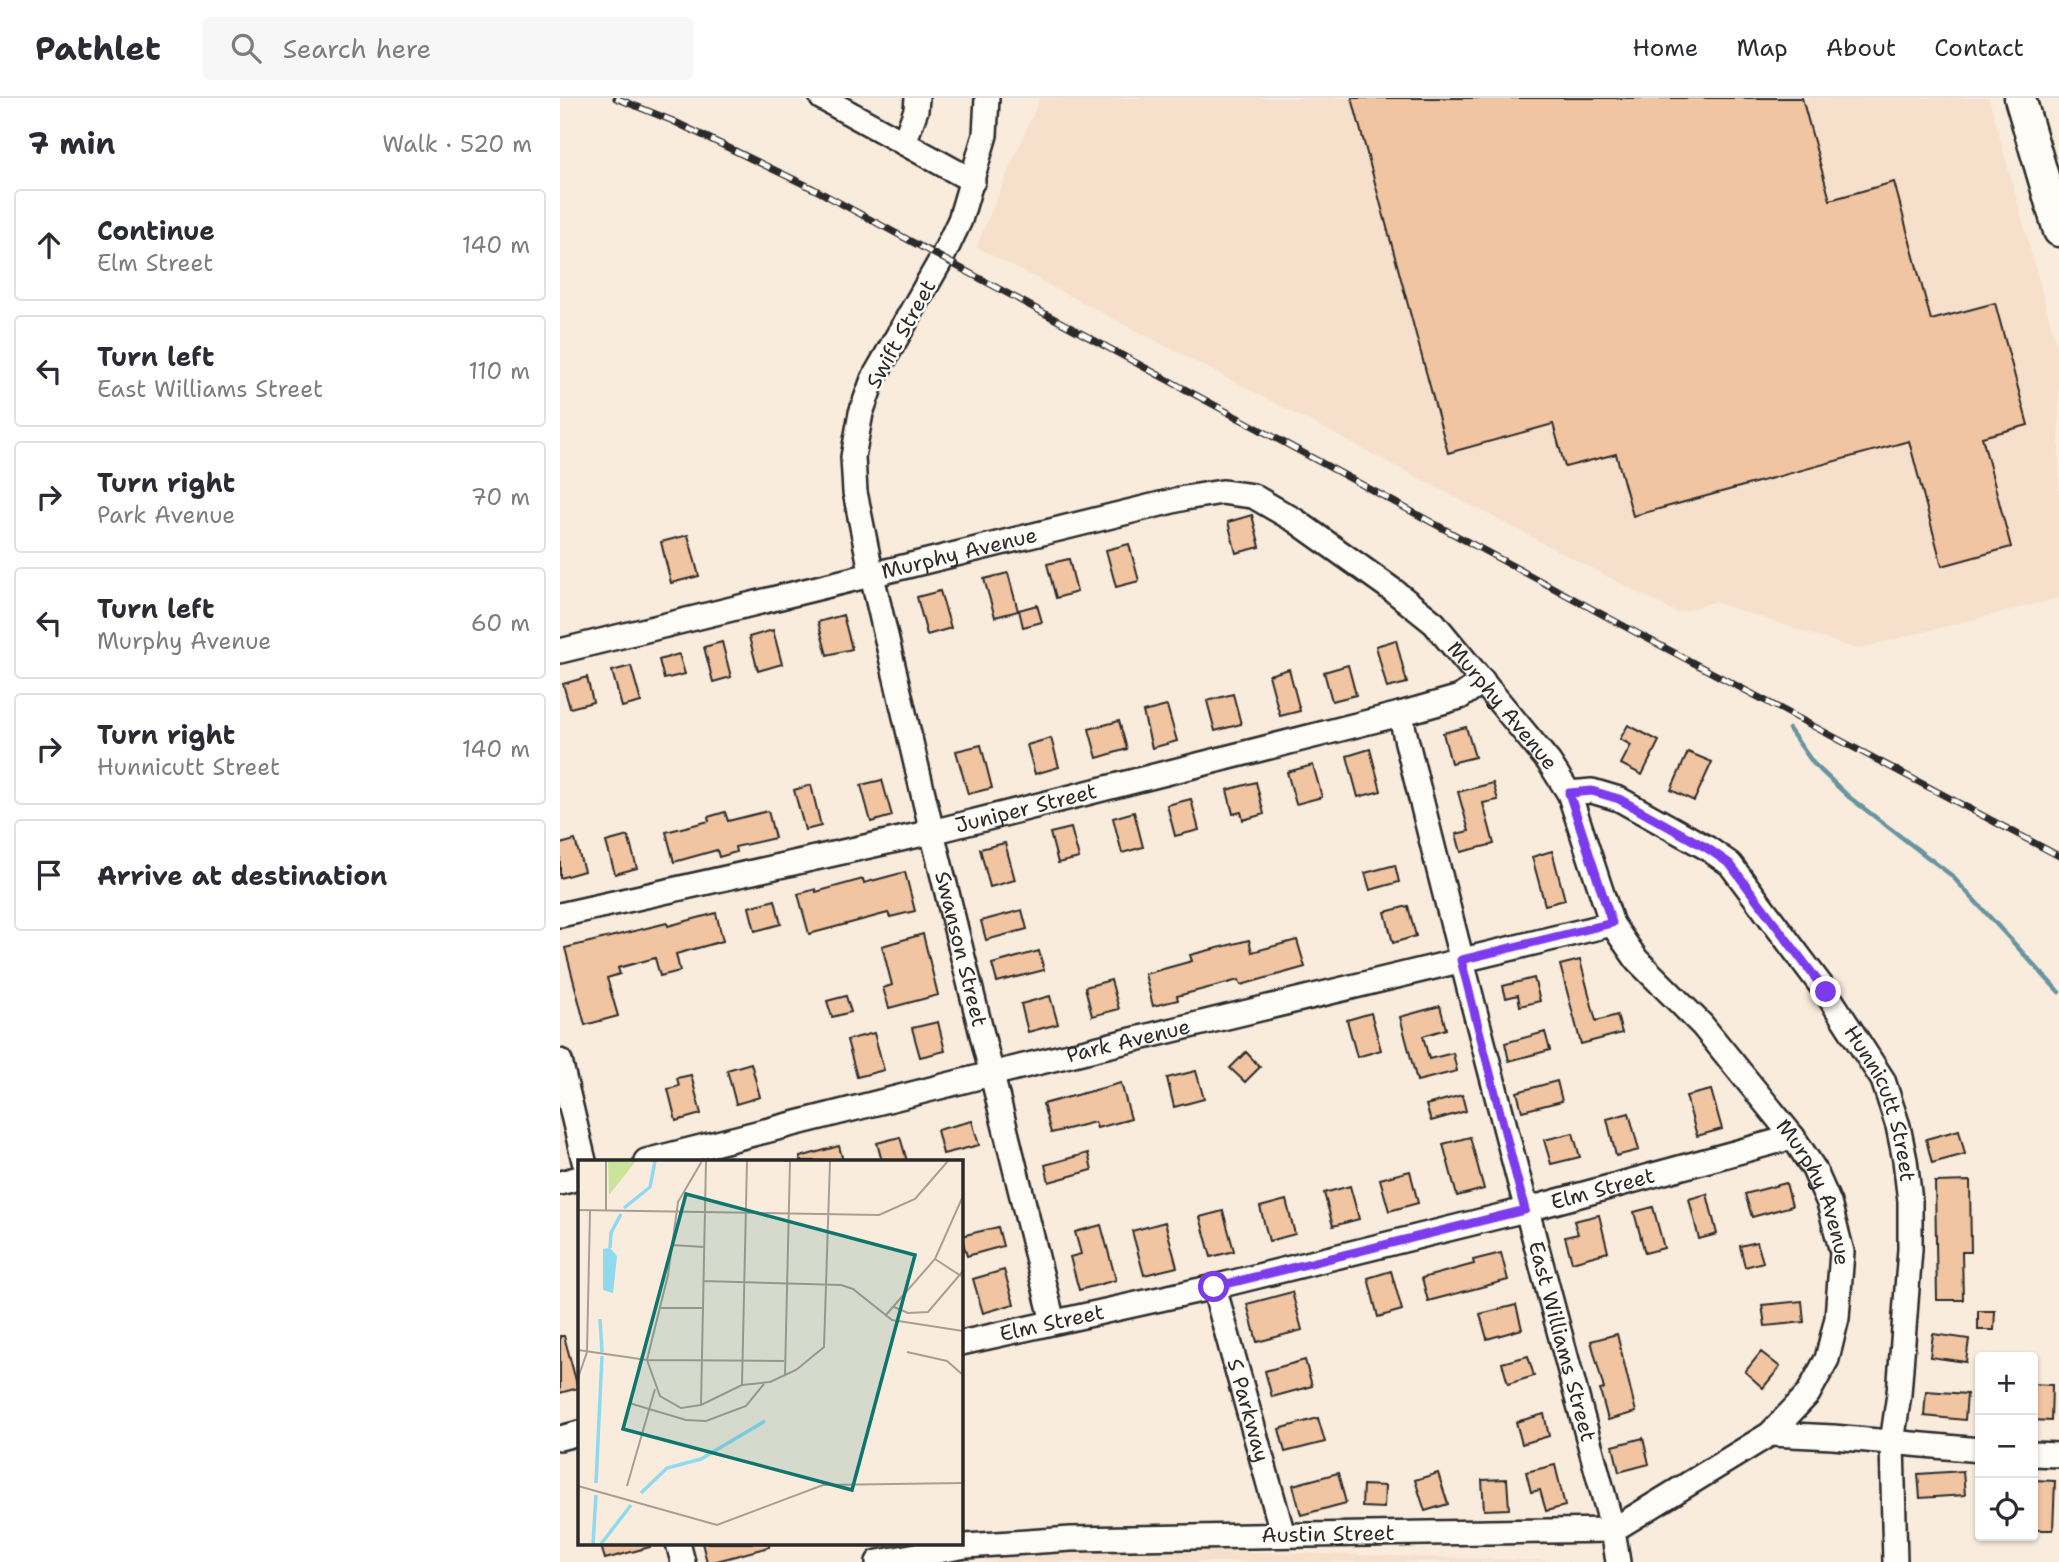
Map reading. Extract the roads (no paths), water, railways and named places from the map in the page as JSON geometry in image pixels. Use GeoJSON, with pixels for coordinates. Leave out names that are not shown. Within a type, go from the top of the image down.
{"type":"FeatureCollection","features":[{"type":"Feature","properties":{"kind":"main road"},"geometry":{"type":"LineString","coordinates":[[2020,98],[2059,231]]}},
{"type":"Feature","properties":{"kind":"street"},"geometry":{"type":"LineString","coordinates":[[821,98],[973,181]]}},
{"type":"Feature","properties":{"kind":"street"},"geometry":{"type":"LineString","coordinates":[[904,142],[916,110],[917,98]]}},
{"type":"Feature","properties":{"kind":"street","name":"Swift Street"},"geometry":{"type":"LineString","coordinates":[[872,576],[855,492],[853,457],[861,413],[873,379],[942,258],[960,220],[985,135],[987,98]]}},
{"type":"Feature","properties":{"kind":"street","name":"Murphy Avenue"},"geometry":{"type":"LineString","coordinates":[[560,651],[1185,498],[1222,492],[1253,496],[1296,521],[1394,591],[1434,624],[1549,762],[1569,793],[1612,923],[1637,960],[1702,1025],[1793,1137],[1814,1169],[1829,1203],[1842,1252],[1837,1318],[1827,1359],[1808,1394],[1770,1434],[1613,1530]]}},
{"type":"Feature","properties":{"kind":"street","name":"Swanson Street"},"geometry":{"type":"LineString","coordinates":[[872,576],[1053,1322]]}},
{"type":"Feature","properties":{"kind":"street","name":"Juniper Street"},"geometry":{"type":"LineString","coordinates":[[560,915],[932,832],[1400,714],[1460,697],[1483,681]]}},
{"type":"Feature","properties":{"kind":"street","name":"East Williams Street"},"geometry":{"type":"LineString","coordinates":[[1400,714],[1525,1210],[1613,1530],[1618,1562]]}},
{"type":"Feature","properties":{"kind":"street","name":"Hunnicutt Street"},"geometry":{"type":"LineString","coordinates":[[1569,793],[1592,791],[1619,799],[1707,848],[1730,864],[1826,992],[1883,1080],[1898,1126],[1910,1201],[1910,1249],[1899,1394],[1892,1443],[1895,1562]]}},
{"type":"Feature","properties":{"kind":"street","name":"Park Avenue"},"geometry":{"type":"LineString","coordinates":[[650,1160],[1612,923]]}},
{"type":"Feature","properties":{"kind":"street"},"geometry":{"type":"LineString","coordinates":[[560,1060],[584,1160]]}},
{"type":"Feature","properties":{"kind":"street","name":"Elm Street"},"geometry":{"type":"LineString","coordinates":[[962,1343],[1214,1287],[1525,1210],[1793,1137]]}},
{"type":"Feature","properties":{"kind":"street"},"geometry":{"type":"LineString","coordinates":[[560,1183],[578,1178]]}},
{"type":"Feature","properties":{"kind":"street","name":"S Parkway"},"geometry":{"type":"LineString","coordinates":[[1214,1287],[1283,1535]]}},
{"type":"Feature","properties":{"kind":"street"},"geometry":{"type":"LineString","coordinates":[[560,1438],[578,1433]]}},
{"type":"Feature","properties":{"kind":"street"},"geometry":{"type":"LineString","coordinates":[[1770,1434],[1975,1450]]}},
{"type":"Feature","properties":{"kind":"street"},"geometry":{"type":"LineString","coordinates":[[2038,1454],[2059,1455]]}},
{"type":"Feature","properties":{"kind":"street","name":"Austin Street"},"geometry":{"type":"LineString","coordinates":[[882,1555],[1071,1539],[1613,1530]]}},
{"type":"Feature","properties":{"kind":"street"},"geometry":{"type":"LineString","coordinates":[[678,1544],[683,1562]]}},
{"type":"Feature","properties":{"kind":"waterway"},"geometry":{"type":"LineString","coordinates":[[1789,729],[1813,763],[1849,797],[1951,875],[2059,992]]}},
{"type":"Feature","properties":{"kind":"railway"},"geometry":{"type":"LineString","coordinates":[[616,98],[673,121],[814,189],[1635,632],[2059,856]]}}]}
